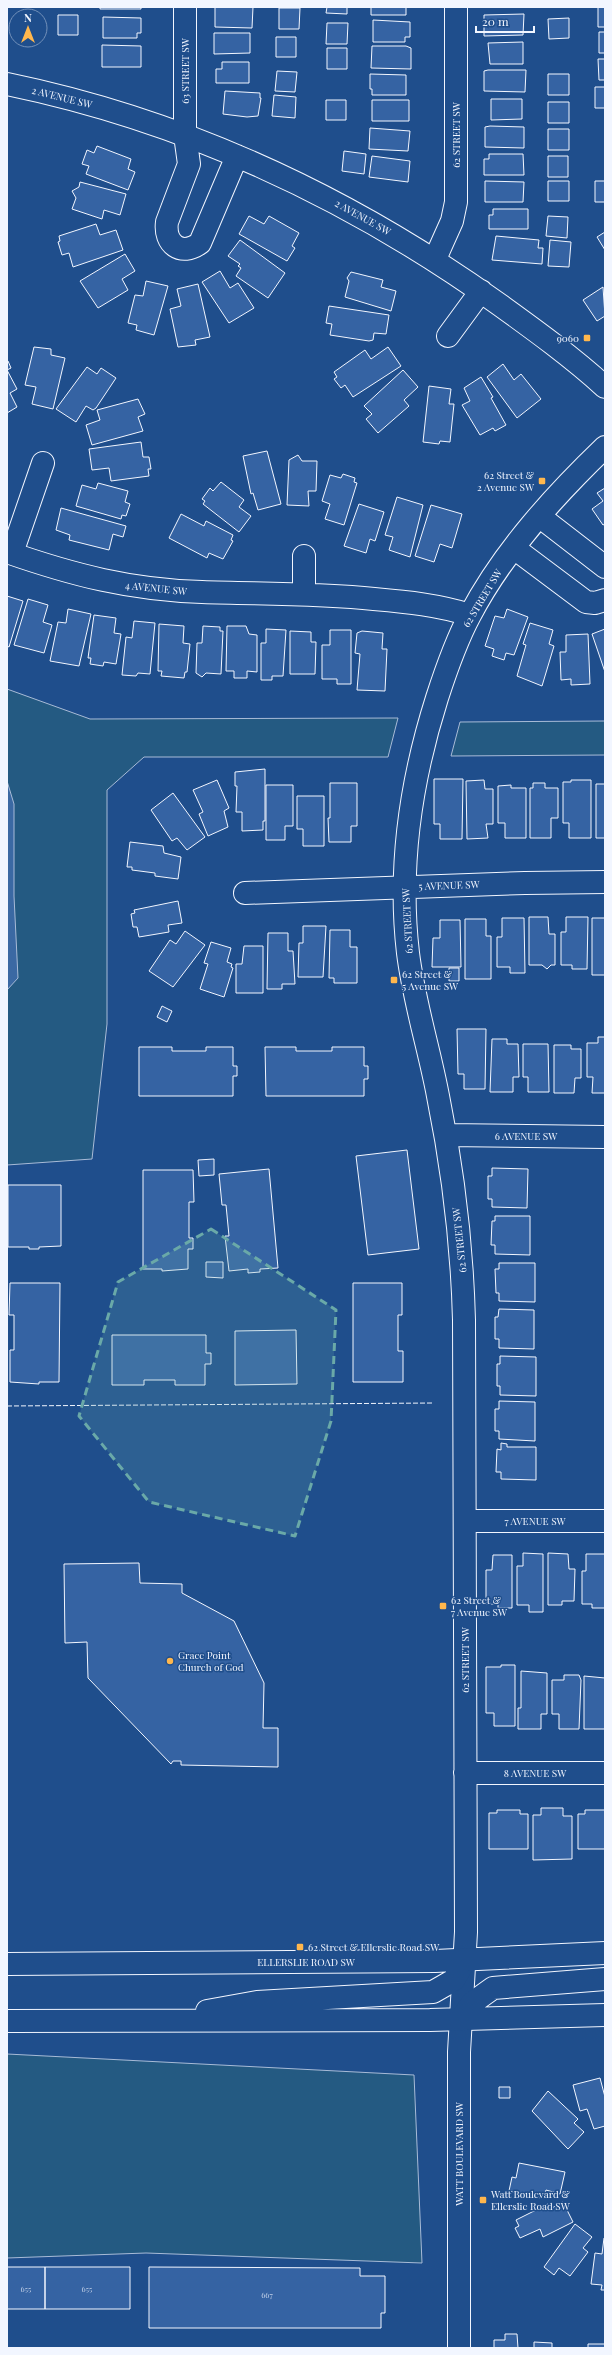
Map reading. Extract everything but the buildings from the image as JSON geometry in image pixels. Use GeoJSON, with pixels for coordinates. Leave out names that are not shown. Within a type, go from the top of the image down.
{"type":"FeatureCollection","features":[{"type":"Feature","properties":{"kind":"street","name":"63 STREET SW"},"geometry":{"type":"LineString","coordinates":[[185,7],[185,135]]}},
{"type":"Feature","properties":{"kind":"street","name":"62 STREET SW"},"geometry":{"type":"LineString","coordinates":[[435,259],[452,222],[456,202],[456,7]]}},
{"type":"Feature","properties":{"kind":"street","name":"2 AVENUE SW"},"geometry":{"type":"LineString","coordinates":[[7,84],[89,103],[185,135],[237,156],[334,201],[435,259],[533,329],[605,387]]}},
{"type":"Feature","properties":{"kind":"street"},"geometry":{"type":"LineString","coordinates":[[185,135],[189,164],[167,222],[166,231],[169,241],[176,247],[188,249],[200,243],[237,156]]}},
{"type":"Feature","properties":{"kind":"street"},"geometry":{"type":"LineString","coordinates":[[448,336],[481,292]]}},
{"type":"Feature","properties":{"kind":"street","name":"62 STREET SW"},"geometry":{"type":"LineString","coordinates":[[466,1959],[464,1320],[462,1264],[446,1135],[408,953],[405,887],[406,844],[425,737],[445,673],[470,615],[514,548],[539,516],[605,447]]}},
{"type":"Feature","properties":{"kind":"street","name":"4 AVENUE SW"},"geometry":{"type":"LineString","coordinates":[[43,463],[10,552],[74,574],[138,586],[202,592],[304,594],[426,603],[470,615]]}},
{"type":"Feature","properties":{"kind":"street"},"geometry":{"type":"LineString","coordinates":[[539,516],[605,567]]}},
{"type":"Feature","properties":{"kind":"street"},"geometry":{"type":"LineString","coordinates":[[514,548],[586,602],[594,603],[605,600]]}},
{"type":"Feature","properties":{"kind":"street"},"geometry":{"type":"LineString","coordinates":[[304,556],[304,594]]}},
{"type":"Feature","properties":{"kind":"street","name":"5 AVENUE SW"},"geometry":{"type":"LineString","coordinates":[[245,893],[605,882]]}},
{"type":"Feature","properties":{"kind":"street","name":"6 AVENUE SW"},"geometry":{"type":"LineString","coordinates":[[446,1135],[605,1137]]}},
{"type":"Feature","properties":{"kind":"street","name":"7 AVENUE SW"},"geometry":{"type":"LineString","coordinates":[[465,1521],[605,1521]]}},
{"type":"Feature","properties":{"kind":"street","name":"8 AVENUE SW"},"geometry":{"type":"LineString","coordinates":[[465,1773],[605,1773]]}},
{"type":"Feature","properties":{"kind":"street","name":"ELLERSLIE ROAD SW"},"geometry":{"type":"LineString","coordinates":[[7,1964],[466,1959],[605,1953]]}},
{"type":"Feature","properties":{"kind":"street"},"geometry":{"type":"LineString","coordinates":[[146,2021],[257,2002],[432,1992],[454,1980],[466,1959]]}},
{"type":"Feature","properties":{"kind":"street","name":"WATT BOULEVARD SW"},"geometry":{"type":"LineString","coordinates":[[459,2348],[461,2019],[466,1959]]}},
{"type":"Feature","properties":{"kind":"street"},"geometry":{"type":"LineString","coordinates":[[461,2019],[472,2003],[493,1988],[605,1979]]}},
{"type":"Feature","properties":{"kind":"street"},"geometry":{"type":"LineString","coordinates":[[7,2021],[461,2019],[605,2015]]}},
{"type":"Feature","properties":{"kind":"highlighted area"},"geometry":{"type":"Polygon","coordinates":[[[211,1229],[336,1310],[331,1421],[295,1536],[149,1502],[79,1416],[118,1282],[211,1229]]]}},
{"type":"Feature","properties":{"kind":"shaded area"},"geometry":{"type":"Polygon","coordinates":[[[7,689],[90,719],[398,718],[388,757],[144,757],[107,790],[107,1024],[92,1159],[7,1165],[7,689]]]}},
{"type":"Feature","properties":{"kind":"shaded area"},"geometry":{"type":"Polygon","coordinates":[[[605,721],[605,755],[451,756],[460,722],[605,721]]]}},
{"type":"Feature","properties":{"kind":"shaded area"},"geometry":{"type":"Polygon","coordinates":[[[7,781],[14,804],[14,896],[18,978],[7,990],[7,781]]]}},
{"type":"Feature","properties":{"kind":"shaded area"},"geometry":{"type":"Polygon","coordinates":[[[7,2054],[414,2075],[422,2263],[146,2253],[7,2258],[7,2054]]]}},
{"type":"Feature","properties":{"kind":"fence"},"geometry":{"type":"LineString","coordinates":[[7,1406],[434,1403]]}},
{"type":"Feature","properties":{"kind":"place","name":"9060"},"geometry":{"type":"Point","coordinates":[587,338]}},
{"type":"Feature","properties":{"kind":"place","name":"62 Street & 2 Avenue SW"},"geometry":{"type":"Point","coordinates":[542,481]}},
{"type":"Feature","properties":{"kind":"place","name":"62 Street & 5 Avenue SW"},"geometry":{"type":"Point","coordinates":[394,980]}},
{"type":"Feature","properties":{"kind":"place","name":"62 Street & 7 Avenue SW"},"geometry":{"type":"Point","coordinates":[443,1606]}},
{"type":"Feature","properties":{"kind":"place","name":"Grace Point Church of God"},"geometry":{"type":"Point","coordinates":[170,1661]}},
{"type":"Feature","properties":{"kind":"place","name":"62 Street & Ellerslie Road SW"},"geometry":{"type":"Point","coordinates":[300,1947]}},
{"type":"Feature","properties":{"kind":"place","name":"Watt Boulevard & Ellerslie Road SW"},"geometry":{"type":"Point","coordinates":[483,2200]}}]}
